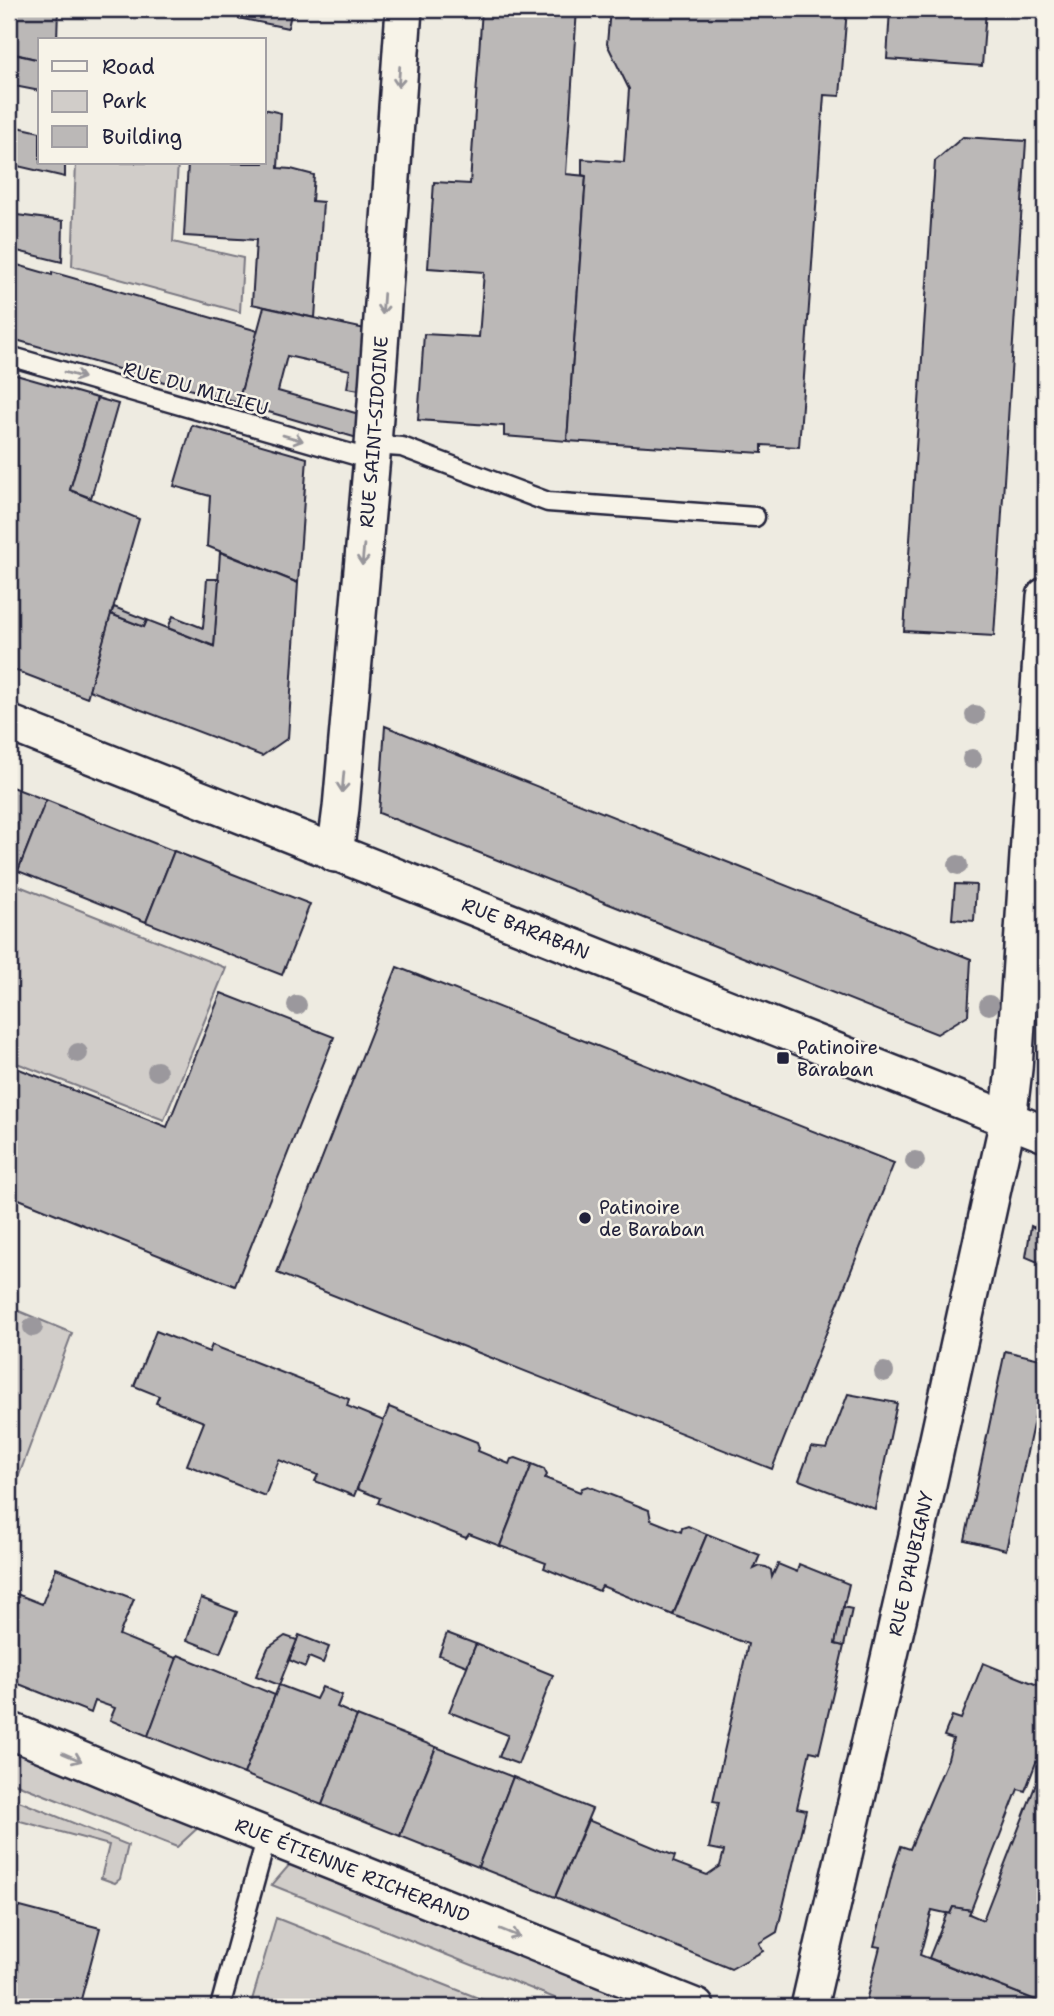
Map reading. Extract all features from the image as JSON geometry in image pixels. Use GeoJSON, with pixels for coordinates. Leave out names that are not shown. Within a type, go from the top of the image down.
{"type":"FeatureCollection","features":[{"type":"Feature","properties":{"kind":"street","name":"RUE SAINT-SIDOINE"},"geometry":{"type":"LineString","coordinates":[[335,854],[372,453],[404,9]]}},
{"type":"Feature","properties":{"kind":"street","name":"RUE D'AUBIGNY"},"geometry":{"type":"LineString","coordinates":[[810,2007],[1008,1120],[1014,1069],[1045,596]]}},
{"type":"Feature","properties":{"kind":"street","name":"RUE BARABAN"},"geometry":{"type":"LineString","coordinates":[[9,723],[1045,1134]]}},
{"type":"Feature","properties":{"kind":"street","name":"RUE ÉTIENNE RICHERAND"},"geometry":{"type":"LineString","coordinates":[[9,1730],[696,2007]]}},
{"type":"Feature","properties":{"kind":"lane","name":"RUE DU MILIEU"},"geometry":{"type":"LineString","coordinates":[[9,356],[372,453],[406,448],[548,502],[755,517]]}},
{"type":"Feature","properties":{"kind":"lane"},"geometry":{"type":"LineString","coordinates":[[220,2007],[267,1836]]}},
{"type":"Feature","properties":{"kind":"green space"},"geometry":{"type":"Polygon","coordinates":[[[76,164],[178,164],[173,242],[243,258],[240,312],[72,266],[76,164]]]}},
{"type":"Feature","properties":{"kind":"green space"},"geometry":{"type":"Polygon","coordinates":[[[9,882],[226,968],[164,1120],[9,1060],[9,882]]]}},
{"type":"Feature","properties":{"kind":"green space"},"geometry":{"type":"Polygon","coordinates":[[[9,1307],[72,1333],[9,1502],[9,1307]]]}},
{"type":"Feature","properties":{"kind":"green space"},"geometry":{"type":"Polygon","coordinates":[[[9,1746],[202,1824],[177,1847],[9,1781],[9,1746]]]}},
{"type":"Feature","properties":{"kind":"green space"},"geometry":{"type":"Polygon","coordinates":[[[9,1797],[128,1845],[120,1879],[115,1883],[101,1878],[109,1845],[9,1818],[9,1797]]]}},
{"type":"Feature","properties":{"kind":"green space"},"geometry":{"type":"Polygon","coordinates":[[[291,1863],[659,2007],[577,2007],[272,1885],[291,1863]]]}},
{"type":"Feature","properties":{"kind":"green space"},"geometry":{"type":"Polygon","coordinates":[[[276,1918],[501,2007],[250,2007],[276,1918]]]}},
{"type":"Feature","properties":{"kind":"building"},"geometry":{"type":"Polygon","coordinates":[[[14,9],[58,9],[57,38],[38,38],[38,60],[11,53],[14,9]]]}},
{"type":"Feature","properties":{"kind":"building"},"geometry":{"type":"Polygon","coordinates":[[[214,9],[292,9],[288,28],[213,13],[214,9]]]}},
{"type":"Feature","properties":{"kind":"building"},"geometry":{"type":"Polygon","coordinates":[[[482,9],[577,9],[566,174],[586,176],[567,441],[504,436],[504,426],[418,420],[424,334],[479,337],[484,272],[428,268],[434,182],[470,184],[482,9]]]}},
{"type":"Feature","properties":{"kind":"building"},"geometry":{"type":"Polygon","coordinates":[[[610,9],[847,9],[840,96],[824,95],[799,447],[762,445],[762,453],[567,441],[586,176],[582,175],[582,159],[624,162],[629,89],[607,44],[610,9]]]}},
{"type":"Feature","properties":{"kind":"building"},"geometry":{"type":"Polygon","coordinates":[[[890,9],[986,9],[982,66],[887,59],[890,9]]]}},
{"type":"Feature","properties":{"kind":"building"},"geometry":{"type":"Polygon","coordinates":[[[9,53],[38,60],[38,91],[9,85],[9,53]]]}},
{"type":"Feature","properties":{"kind":"building"},"geometry":{"type":"Polygon","coordinates":[[[266,109],[281,113],[278,168],[314,175],[312,201],[323,202],[315,318],[252,304],[256,240],[184,236],[188,164],[266,164],[266,109]]]}},
{"type":"Feature","properties":{"kind":"building"},"geometry":{"type":"Polygon","coordinates":[[[9,125],[38,132],[38,164],[65,164],[65,177],[9,164],[9,125]]]}},
{"type":"Feature","properties":{"kind":"building"},"geometry":{"type":"Polygon","coordinates":[[[963,137],[1026,141],[994,636],[904,631],[935,161],[963,137]]]}},
{"type":"Feature","properties":{"kind":"building"},"geometry":{"type":"Polygon","coordinates":[[[9,214],[63,221],[62,262],[9,249],[9,214]]]}},
{"type":"Feature","properties":{"kind":"building"},"geometry":{"type":"Polygon","coordinates":[[[14,264],[52,275],[52,272],[258,331],[238,403],[9,338],[9,283],[14,264]]]}},
{"type":"Feature","properties":{"kind":"building"},"geometry":{"type":"Polygon","coordinates":[[[264,307],[365,329],[360,390],[347,388],[350,370],[287,356],[278,391],[359,414],[357,438],[238,403],[264,307]]]}},
{"type":"Feature","properties":{"kind":"building"},"geometry":{"type":"Polygon","coordinates":[[[9,373],[97,398],[70,490],[139,519],[87,698],[9,668],[9,373]]]}},
{"type":"Feature","properties":{"kind":"building"},"geometry":{"type":"Polygon","coordinates":[[[97,398],[118,404],[91,498],[70,490],[97,398]]]}},
{"type":"Feature","properties":{"kind":"building"},"geometry":{"type":"Polygon","coordinates":[[[192,425],[307,458],[298,583],[207,546],[210,496],[174,486],[192,425]]]}},
{"type":"Feature","properties":{"kind":"building"},"geometry":{"type":"Polygon","coordinates":[[[220,552],[298,583],[288,738],[262,756],[89,690],[111,614],[144,627],[147,620],[214,646],[220,552]]]}},
{"type":"Feature","properties":{"kind":"building"},"geometry":{"type":"Polygon","coordinates":[[[207,579],[219,579],[214,646],[168,628],[173,616],[203,628],[207,579]]]}},
{"type":"Feature","properties":{"kind":"building"},"geometry":{"type":"Polygon","coordinates":[[[114,607],[147,620],[144,627],[111,614],[114,607]]]}},
{"type":"Feature","properties":{"kind":"building"},"geometry":{"type":"Polygon","coordinates":[[[385,726],[971,959],[968,1015],[937,1034],[379,813],[385,726]]]}},
{"type":"Feature","properties":{"kind":"building"},"geometry":{"type":"Polygon","coordinates":[[[9,786],[46,800],[18,871],[9,868],[9,786]]]}},
{"type":"Feature","properties":{"kind":"building"},"geometry":{"type":"Polygon","coordinates":[[[46,800],[174,851],[146,922],[18,871],[46,800]]]}},
{"type":"Feature","properties":{"kind":"building"},"geometry":{"type":"Polygon","coordinates":[[[174,851],[310,904],[282,975],[146,922],[174,851]]]}},
{"type":"Feature","properties":{"kind":"building"},"geometry":{"type":"Polygon","coordinates":[[[955,884],[976,885],[974,921],[952,919],[955,884]]]}},
{"type":"Feature","properties":{"kind":"building","name":"Patinoire de Baraban"},"geometry":{"type":"Polygon","coordinates":[[[397,967],[894,1163],[772,1469],[277,1273],[397,967]]]}},
{"type":"Feature","properties":{"kind":"building"},"geometry":{"type":"Polygon","coordinates":[[[221,993],[334,1037],[235,1286],[9,1195],[9,1065],[167,1127],[221,993]]]}},
{"type":"Feature","properties":{"kind":"building"},"geometry":{"type":"Polygon","coordinates":[[[1038,1219],[1045,1222],[1045,1265],[1026,1257],[1031,1226],[1035,1228],[1038,1219]]]}},
{"type":"Feature","properties":{"kind":"building"},"geometry":{"type":"Polygon","coordinates":[[[156,1331],[209,1352],[212,1345],[349,1399],[347,1406],[384,1421],[354,1496],[315,1481],[318,1475],[279,1460],[265,1496],[187,1465],[204,1422],[156,1403],[159,1396],[134,1386],[156,1331]]]}},
{"type":"Feature","properties":{"kind":"building"},"geometry":{"type":"Polygon","coordinates":[[[1005,1351],[1045,1360],[1006,1550],[965,1540],[1005,1351]]]}},
{"type":"Feature","properties":{"kind":"building"},"geometry":{"type":"Polygon","coordinates":[[[848,1394],[897,1403],[875,1509],[799,1480],[811,1447],[827,1449],[848,1394]]]}},
{"type":"Feature","properties":{"kind":"building"},"geometry":{"type":"Polygon","coordinates":[[[389,1407],[477,1442],[478,1451],[509,1464],[511,1459],[516,1458],[532,1464],[500,1546],[469,1534],[466,1538],[378,1503],[380,1498],[357,1489],[389,1407]]]}},
{"type":"Feature","properties":{"kind":"building"},"geometry":{"type":"Polygon","coordinates":[[[532,1464],[544,1469],[547,1475],[545,1478],[580,1492],[588,1486],[649,1510],[651,1520],[681,1532],[682,1528],[688,1526],[707,1534],[673,1615],[602,1586],[599,1591],[544,1568],[546,1563],[500,1546],[532,1464]]]}},
{"type":"Feature","properties":{"kind":"building"},"geometry":{"type":"Polygon","coordinates":[[[707,1534],[760,1555],[754,1569],[766,1567],[771,1570],[772,1577],[778,1564],[797,1572],[799,1564],[849,1584],[835,1644],[844,1646],[819,1753],[810,1751],[797,1808],[806,1810],[777,1932],[759,1943],[763,1951],[731,1969],[555,1897],[588,1820],[675,1856],[673,1862],[707,1875],[720,1866],[724,1851],[709,1848],[719,1802],[713,1801],[748,1644],[673,1615],[707,1534]]]}},
{"type":"Feature","properties":{"kind":"building"},"geometry":{"type":"Polygon","coordinates":[[[56,1568],[134,1599],[119,1635],[178,1659],[148,1736],[110,1720],[115,1708],[95,1701],[91,1713],[9,1680],[9,1591],[42,1604],[56,1568]]]}},
{"type":"Feature","properties":{"kind":"building"},"geometry":{"type":"Polygon","coordinates":[[[201,1598],[237,1612],[220,1653],[187,1640],[201,1598]]]}},
{"type":"Feature","properties":{"kind":"building"},"geometry":{"type":"Polygon","coordinates":[[[843,1607],[852,1609],[844,1646],[835,1644],[843,1607]]]}},
{"type":"Feature","properties":{"kind":"building"},"geometry":{"type":"Polygon","coordinates":[[[447,1633],[476,1644],[467,1666],[439,1655],[447,1633]]]}},
{"type":"Feature","properties":{"kind":"building"},"geometry":{"type":"Polygon","coordinates":[[[299,1635],[329,1647],[323,1663],[309,1657],[305,1667],[289,1660],[299,1635]]]}},
{"type":"Feature","properties":{"kind":"building"},"geometry":{"type":"Polygon","coordinates":[[[285,1636],[297,1640],[279,1685],[256,1676],[268,1648],[285,1636]]]}},
{"type":"Feature","properties":{"kind":"building"},"geometry":{"type":"Polygon","coordinates":[[[476,1644],[553,1675],[518,1764],[499,1757],[508,1735],[449,1712],[476,1644]]]}},
{"type":"Feature","properties":{"kind":"building"},"geometry":{"type":"Polygon","coordinates":[[[178,1655],[275,1695],[244,1774],[148,1736],[178,1655]]]}},
{"type":"Feature","properties":{"kind":"building"},"geometry":{"type":"Polygon","coordinates":[[[983,1663],[1045,1688],[1045,1739],[1025,1791],[1018,1789],[971,1910],[953,1907],[950,1914],[932,1910],[920,1955],[1043,2003],[1045,1999],[1045,2007],[883,2007],[866,2001],[880,1947],[874,1946],[894,1866],[901,1846],[910,1849],[948,1759],[953,1739],[944,1736],[952,1716],[961,1719],[983,1663]]]}},
{"type":"Feature","properties":{"kind":"building"},"geometry":{"type":"Polygon","coordinates":[[[279,1685],[316,1699],[322,1687],[342,1695],[337,1707],[357,1716],[322,1805],[244,1774],[279,1685]]]}},
{"type":"Feature","properties":{"kind":"building"},"geometry":{"type":"Polygon","coordinates":[[[357,1716],[436,1747],[400,1836],[322,1805],[357,1716]]]}},
{"type":"Feature","properties":{"kind":"building"},"geometry":{"type":"Polygon","coordinates":[[[436,1747],[513,1777],[478,1867],[400,1836],[436,1747]]]}},
{"type":"Feature","properties":{"kind":"building"},"geometry":{"type":"Polygon","coordinates":[[[1041,1771],[1045,1772],[1043,2003],[929,1958],[947,1913],[950,1914],[953,1907],[971,1910],[969,1914],[983,1920],[1041,1771]]]}},
{"type":"Feature","properties":{"kind":"building"},"geometry":{"type":"Polygon","coordinates":[[[513,1777],[592,1809],[555,1897],[478,1867],[513,1777]]]}},
{"type":"Feature","properties":{"kind":"building"},"geometry":{"type":"Polygon","coordinates":[[[9,1904],[100,1928],[79,2007],[9,2007],[9,1904]]]}},
{"type":"Feature","properties":{"kind":"place","name":"Patinoire Baraban"},"geometry":{"type":"Point","coordinates":[783,1058]}},
{"type":"Feature","properties":{"kind":"place","name":"Patinoire de Baraban"},"geometry":{"type":"Point","coordinates":[585,1218]}}]}
